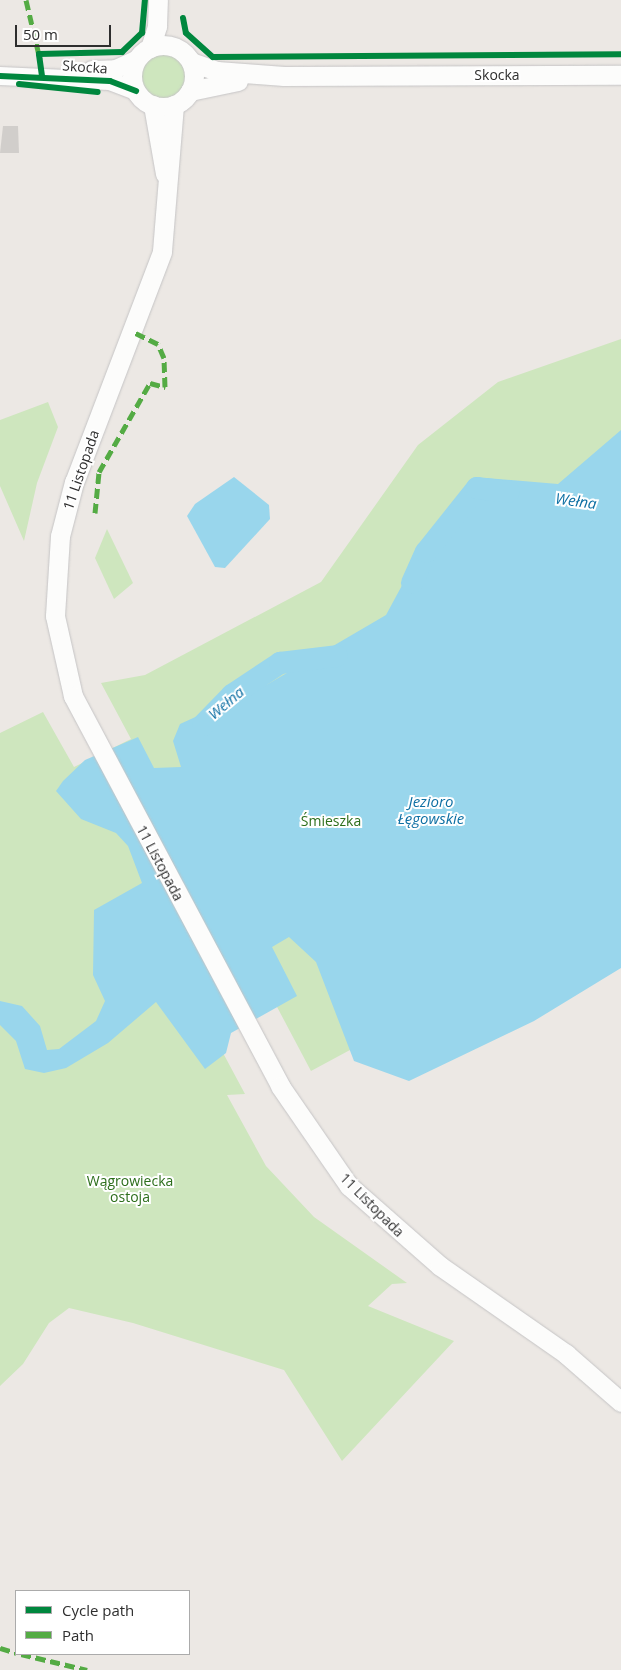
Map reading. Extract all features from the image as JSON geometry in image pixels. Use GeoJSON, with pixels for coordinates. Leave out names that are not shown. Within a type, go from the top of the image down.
{"type":"FeatureCollection","features":[{"type":"Feature","properties":{"kind":"main road"},"geometry":{"type":"LineString","coordinates":[[158,0],[157,26],[132,82],[136,92],[153,105],[174,105],[190,91],[190,62],[176,48],[168,0]]}},
{"type":"Feature","properties":{"kind":"main road"},"geometry":{"type":"LineString","coordinates":[[143,54],[176,48]]}},
{"type":"Feature","properties":{"kind":"main road","name":"Skocka"},"geometry":{"type":"LineString","coordinates":[[190,62],[217,71],[284,76],[621,75]]}},
{"type":"Feature","properties":{"kind":"main road","name":"Skocka"},"geometry":{"type":"LineString","coordinates":[[190,91],[221,82],[284,76]]}},
{"type":"Feature","properties":{"kind":"main road","name":"11 Listopada"},"geometry":{"type":"LineString","coordinates":[[153,105],[167,183]]}},
{"type":"Feature","properties":{"kind":"main road","name":"11 Listopada"},"geometry":{"type":"LineString","coordinates":[[174,105],[173,160],[167,183],[162,252],[74,482],[60,536],[55,616],[74,696],[90,732],[280,1086],[349,1186],[440,1266],[566,1354],[621,1402]]}},
{"type":"Feature","properties":{"kind":"street","name":"Skocka"},"geometry":{"type":"LineString","coordinates":[[42,76],[116,69],[143,54]]}},
{"type":"Feature","properties":{"kind":"street","name":"Skocka"},"geometry":{"type":"LineString","coordinates":[[0,76],[42,76],[110,81],[136,92]]}},
{"type":"Feature","properties":{"kind":"green space"},"geometry":{"type":"Polygon","coordinates":[[[163,53],[176,57],[182,63],[186,76],[182,89],[176,95],[163,99],[150,95],[144,89],[140,76],[144,63],[150,57],[163,53]]]}},
{"type":"Feature","properties":{"kind":"green space"},"geometry":{"type":"Polygon","coordinates":[[[621,339],[621,904],[311,1071],[276,1005],[215,1038],[245,1094],[227,1095],[266,1166],[314,1217],[407,1283],[392,1284],[368,1306],[454,1341],[342,1461],[284,1370],[133,1323],[69,1308],[49,1323],[23,1364],[0,1386],[0,733],[43,712],[74,767],[131,739],[101,683],[145,675],[321,582],[418,445],[498,382],[621,339]]]}},
{"type":"Feature","properties":{"kind":"green space"},"geometry":{"type":"Polygon","coordinates":[[[48,402],[58,427],[37,483],[24,541],[0,486],[0,420],[48,402]]]}},
{"type":"Feature","properties":{"kind":"green space"},"geometry":{"type":"Polygon","coordinates":[[[107,529],[133,583],[114,599],[95,558],[107,529]]]}},
{"type":"Feature","properties":{"kind":"water","name":"Jezioro Łęgowskie"},"geometry":{"type":"Polygon","coordinates":[[[621,430],[621,968],[534,1021],[409,1081],[354,1061],[316,962],[289,937],[272,947],[297,996],[231,1033],[226,1053],[205,1069],[156,1002],[108,1043],[66,1068],[44,1073],[25,1069],[16,1041],[0,1025],[0,1001],[22,1006],[40,1026],[47,1050],[59,1049],[96,1021],[105,1001],[93,975],[94,910],[142,883],[128,846],[116,833],[81,819],[56,791],[63,781],[85,760],[138,737],[154,768],[181,767],[173,741],[180,724],[268,684],[386,615],[406,578],[486,478],[558,484],[621,430]]]}},
{"type":"Feature","properties":{"kind":"water"},"geometry":{"type":"Polygon","coordinates":[[[234,477],[269,505],[270,519],[225,568],[215,567],[187,516],[195,504],[234,477]]]}},
{"type":"Feature","properties":{"kind":"building"},"geometry":{"type":"Polygon","coordinates":[[[3,126],[18,126],[19,153],[0,153],[3,126]]]}},
{"type":"Feature","properties":{"kind":"waterway","name":"Wełna"},"geometry":{"type":"LineString","coordinates":[[412,583],[426,552],[477,488],[509,492]]}},
{"type":"Feature","properties":{"kind":"waterway","name":"Wełna"},"geometry":{"type":"LineString","coordinates":[[203,725],[232,695],[280,663],[337,656]]}},
{"type":"Feature","properties":{"kind":"marked path"},"geometry":{"type":"LineString","coordinates":[[26,0],[40,59]]}},
{"type":"Feature","properties":{"kind":"marked path"},"geometry":{"type":"LineString","coordinates":[[95,513],[99,472],[150,383],[165,387],[164,358],[158,344],[135,333]]}},
{"type":"Feature","properties":{"kind":"marked path"},"geometry":{"type":"LineString","coordinates":[[0,1648],[15,1653]]}},
{"type":"Feature","properties":{"kind":"marked path"},"geometry":{"type":"LineString","coordinates":[[25,1655],[87,1670]]}},
{"type":"Feature","properties":{"kind":"cycle path"},"geometry":{"type":"LineString","coordinates":[[42,76],[39,54],[122,52],[142,33],[145,0]]}},
{"type":"Feature","properties":{"kind":"cycle path"},"geometry":{"type":"LineString","coordinates":[[183,18],[186,33],[213,57],[621,54]]}},
{"type":"Feature","properties":{"kind":"cycle path"},"geometry":{"type":"LineString","coordinates":[[0,76],[110,81],[136,91]]}},
{"type":"Feature","properties":{"kind":"cycle path"},"geometry":{"type":"LineString","coordinates":[[19,84],[98,92]]}},
{"type":"Feature","properties":{"kind":"park label","name":"Śmieszka"},"geometry":{"type":"Point","coordinates":[331,821]}},
{"type":"Feature","properties":{"kind":"park label","name":"Wągrowiecka ostoja"},"geometry":{"type":"Point","coordinates":[130,1190]}}]}
